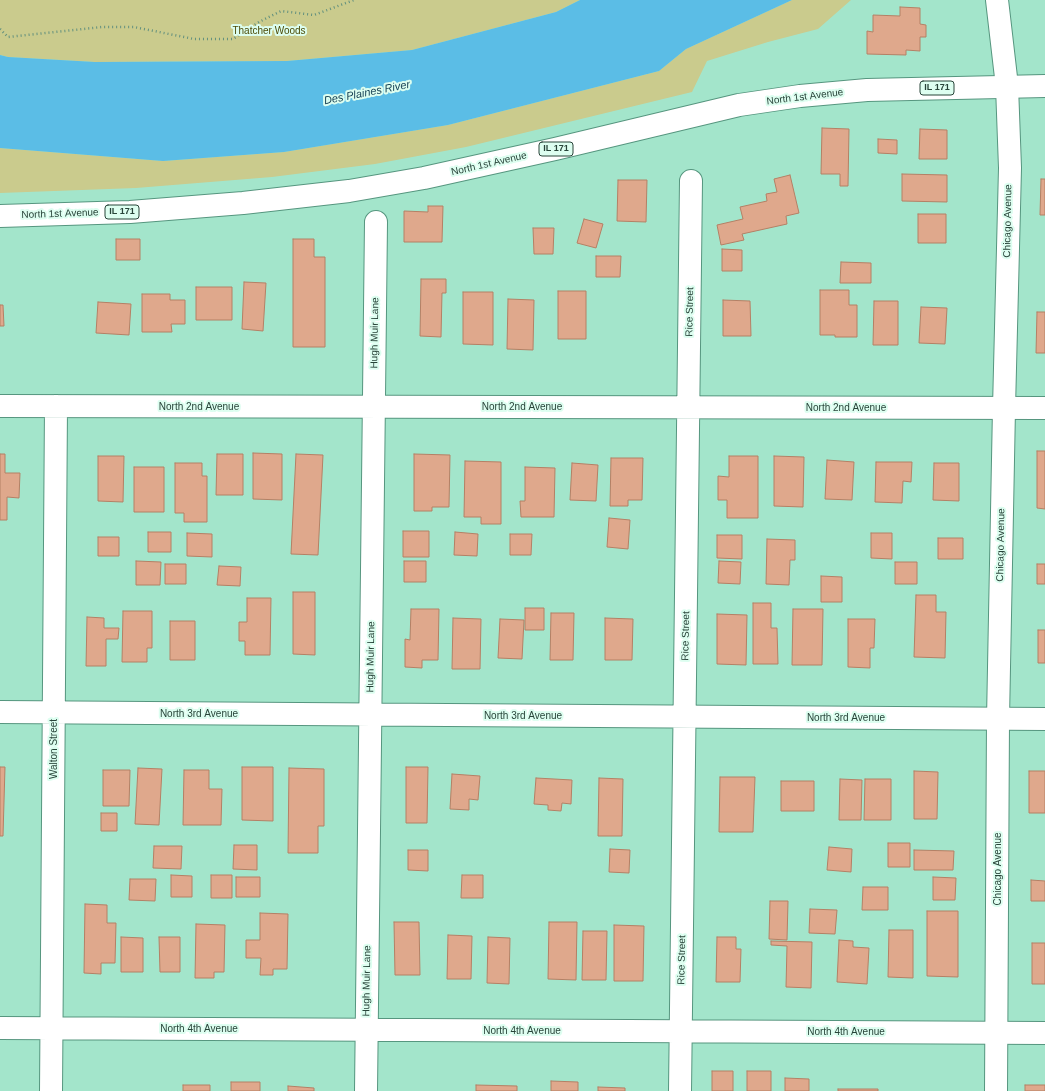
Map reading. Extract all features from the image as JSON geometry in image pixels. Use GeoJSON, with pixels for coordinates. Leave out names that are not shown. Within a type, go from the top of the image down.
{"type":"FeatureCollection","features":[{"type":"Feature","properties":{"kind":"street","name":"Chicago Avenue"},"geometry":{"type":"LineString","coordinates":[[996,1091],[998,719],[1010,168],[1006,86],[997,0]]}},
{"type":"Feature","properties":{"kind":"street","name":"North 1st Avenue"},"geometry":{"type":"LineString","coordinates":[[0,216],[137,211],[243,203],[350,191],[424,178],[555,149],[739,105],[800,96],[867,90],[1045,86]]}},
{"type":"Feature","properties":{"kind":"street","name":"Rice Street"},"geometry":{"type":"LineString","coordinates":[[680,1091],[692,181]]}},
{"type":"Feature","properties":{"kind":"street","name":"Hugh Muir Lane"},"geometry":{"type":"LineString","coordinates":[[366,1091],[376,222]]}},
{"type":"Feature","properties":{"kind":"street","name":"North 2nd Avenue"},"geometry":{"type":"LineString","coordinates":[[0,406],[1045,408]]}},
{"type":"Feature","properties":{"kind":"street","name":"Walton Street"},"geometry":{"type":"LineString","coordinates":[[51,1091],[56,406]]}},
{"type":"Feature","properties":{"kind":"street","name":"North 3rd Avenue"},"geometry":{"type":"LineString","coordinates":[[0,712],[1045,719]]}},
{"type":"Feature","properties":{"kind":"street","name":"North 4th Avenue"},"geometry":{"type":"LineString","coordinates":[[0,1028],[1045,1033]]}},
{"type":"Feature","properties":{"kind":"path"},"geometry":{"type":"LineString","coordinates":[[0,29],[8,37],[102,27],[134,27],[194,39],[233,40],[259,22],[281,11],[314,15],[354,0]]}},
{"type":"Feature","properties":{"kind":"green space","name":"Thatcher Woods"},"geometry":{"type":"Polygon","coordinates":[[[0,0],[580,0],[556,12],[412,50],[287,61],[95,62],[8,57],[0,55],[0,0]]]}},
{"type":"Feature","properties":{"kind":"green space"},"geometry":{"type":"Polygon","coordinates":[[[792,0],[851,0],[818,29],[768,42],[707,61],[692,92],[466,147],[375,164],[272,177],[136,188],[0,193],[0,148],[163,161],[284,152],[448,125],[659,71],[686,49],[792,0]]]}},
{"type":"Feature","properties":{"kind":"water","name":"Des Plaines River"},"geometry":{"type":"Polygon","coordinates":[[[580,0],[792,0],[686,49],[659,71],[448,125],[284,152],[163,161],[0,148],[0,55],[8,57],[95,62],[287,61],[412,50],[556,12],[580,0]]]}},
{"type":"Feature","properties":{"kind":"building"},"geometry":{"type":"Polygon","coordinates":[[[900,7],[920,8],[920,24],[926,25],[926,37],[920,37],[920,51],[906,50],[906,55],[867,54],[867,31],[873,32],[873,15],[900,16],[900,7]]]}},
{"type":"Feature","properties":{"kind":"building"},"geometry":{"type":"Polygon","coordinates":[[[822,128],[849,129],[848,186],[840,186],[840,174],[821,174],[822,128]]]}},
{"type":"Feature","properties":{"kind":"building"},"geometry":{"type":"Polygon","coordinates":[[[920,129],[947,130],[947,159],[919,159],[920,129]]]}},
{"type":"Feature","properties":{"kind":"building"},"geometry":{"type":"Polygon","coordinates":[[[878,139],[897,140],[897,154],[878,153],[878,139]]]}},
{"type":"Feature","properties":{"kind":"building"},"geometry":{"type":"Polygon","coordinates":[[[902,174],[947,175],[947,202],[902,201],[902,174]]]}},
{"type":"Feature","properties":{"kind":"building"},"geometry":{"type":"Polygon","coordinates":[[[790,175],[799,213],[786,216],[787,224],[742,234],[744,240],[721,245],[717,225],[743,219],[740,207],[767,201],[766,194],[777,192],[774,179],[790,175]]]}},
{"type":"Feature","properties":{"kind":"building"},"geometry":{"type":"Polygon","coordinates":[[[1041,179],[1045,179],[1045,215],[1040,215],[1041,179]]]}},
{"type":"Feature","properties":{"kind":"building"},"geometry":{"type":"Polygon","coordinates":[[[618,180],[647,180],[646,222],[617,221],[618,180]]]}},
{"type":"Feature","properties":{"kind":"building"},"geometry":{"type":"Polygon","coordinates":[[[428,206],[443,206],[442,242],[404,242],[404,211],[428,212],[428,206]]]}},
{"type":"Feature","properties":{"kind":"building"},"geometry":{"type":"Polygon","coordinates":[[[918,214],[946,214],[946,243],[918,243],[918,214]]]}},
{"type":"Feature","properties":{"kind":"building"},"geometry":{"type":"Polygon","coordinates":[[[584,219],[603,224],[596,248],[577,243],[584,219]]]}},
{"type":"Feature","properties":{"kind":"building"},"geometry":{"type":"Polygon","coordinates":[[[533,228],[554,228],[553,254],[534,254],[533,228]]]}},
{"type":"Feature","properties":{"kind":"building"},"geometry":{"type":"Polygon","coordinates":[[[116,239],[140,239],[140,260],[116,260],[116,239]]]}},
{"type":"Feature","properties":{"kind":"building"},"geometry":{"type":"Polygon","coordinates":[[[293,239],[314,239],[314,257],[325,257],[325,347],[293,347],[293,239]]]}},
{"type":"Feature","properties":{"kind":"building"},"geometry":{"type":"Polygon","coordinates":[[[722,249],[742,250],[742,271],[722,271],[722,249]]]}},
{"type":"Feature","properties":{"kind":"building"},"geometry":{"type":"Polygon","coordinates":[[[596,256],[621,256],[620,277],[596,277],[596,256]]]}},
{"type":"Feature","properties":{"kind":"building"},"geometry":{"type":"Polygon","coordinates":[[[841,262],[871,263],[871,283],[840,283],[841,262]]]}},
{"type":"Feature","properties":{"kind":"building"},"geometry":{"type":"Polygon","coordinates":[[[421,279],[446,279],[446,293],[442,293],[441,337],[420,336],[421,279]]]}},
{"type":"Feature","properties":{"kind":"building"},"geometry":{"type":"Polygon","coordinates":[[[244,282],[266,283],[263,331],[242,329],[244,282]]]}},
{"type":"Feature","properties":{"kind":"building"},"geometry":{"type":"Polygon","coordinates":[[[196,287],[232,287],[232,320],[196,320],[196,287]]]}},
{"type":"Feature","properties":{"kind":"building"},"geometry":{"type":"Polygon","coordinates":[[[820,290],[849,290],[849,305],[857,305],[857,337],[820,335],[820,290]]]}},
{"type":"Feature","properties":{"kind":"building"},"geometry":{"type":"Polygon","coordinates":[[[558,291],[586,291],[586,339],[558,339],[558,291]]]}},
{"type":"Feature","properties":{"kind":"building"},"geometry":{"type":"Polygon","coordinates":[[[463,292],[493,292],[493,345],[463,344],[463,292]]]}},
{"type":"Feature","properties":{"kind":"building"},"geometry":{"type":"Polygon","coordinates":[[[142,294],[170,294],[170,300],[185,300],[185,324],[171,324],[172,332],[142,332],[142,294]]]}},
{"type":"Feature","properties":{"kind":"building"},"geometry":{"type":"Polygon","coordinates":[[[508,299],[534,300],[533,350],[507,349],[508,299]]]}},
{"type":"Feature","properties":{"kind":"building"},"geometry":{"type":"Polygon","coordinates":[[[723,300],[750,301],[751,336],[723,336],[723,300]]]}},
{"type":"Feature","properties":{"kind":"building"},"geometry":{"type":"Polygon","coordinates":[[[874,301],[898,301],[898,345],[873,345],[874,301]]]}},
{"type":"Feature","properties":{"kind":"building"},"geometry":{"type":"Polygon","coordinates":[[[98,302],[131,304],[129,335],[96,333],[98,302]]]}},
{"type":"Feature","properties":{"kind":"building"},"geometry":{"type":"Polygon","coordinates":[[[0,305],[3,305],[4,326],[0,326],[0,305]]]}},
{"type":"Feature","properties":{"kind":"building"},"geometry":{"type":"Polygon","coordinates":[[[921,307],[947,308],[945,344],[919,343],[921,307]]]}},
{"type":"Feature","properties":{"kind":"building"},"geometry":{"type":"Polygon","coordinates":[[[1037,312],[1045,312],[1045,353],[1036,353],[1037,312]]]}},
{"type":"Feature","properties":{"kind":"building"},"geometry":{"type":"Polygon","coordinates":[[[1037,451],[1045,451],[1045,509],[1037,508],[1037,451]]]}},
{"type":"Feature","properties":{"kind":"building"},"geometry":{"type":"Polygon","coordinates":[[[253,453],[282,454],[282,500],[253,499],[253,453]]]}},
{"type":"Feature","properties":{"kind":"building"},"geometry":{"type":"Polygon","coordinates":[[[0,454],[5,454],[5,473],[20,473],[19,498],[7,497],[7,520],[0,520],[0,454]]]}},
{"type":"Feature","properties":{"kind":"building"},"geometry":{"type":"Polygon","coordinates":[[[217,454],[243,454],[243,495],[216,495],[217,454]]]}},
{"type":"Feature","properties":{"kind":"building"},"geometry":{"type":"Polygon","coordinates":[[[296,454],[323,455],[318,555],[291,554],[296,454]]]}},
{"type":"Feature","properties":{"kind":"building"},"geometry":{"type":"Polygon","coordinates":[[[414,454],[450,455],[449,507],[432,507],[432,511],[414,511],[414,454]]]}},
{"type":"Feature","properties":{"kind":"building"},"geometry":{"type":"Polygon","coordinates":[[[98,456],[124,456],[123,502],[98,501],[98,456]]]}},
{"type":"Feature","properties":{"kind":"building"},"geometry":{"type":"Polygon","coordinates":[[[729,456],[758,456],[758,518],[727,518],[727,500],[718,500],[718,476],[729,477],[729,456]]]}},
{"type":"Feature","properties":{"kind":"building"},"geometry":{"type":"Polygon","coordinates":[[[774,456],[804,457],[803,507],[774,506],[774,456]]]}},
{"type":"Feature","properties":{"kind":"building"},"geometry":{"type":"Polygon","coordinates":[[[611,458],[643,458],[642,500],[628,500],[628,506],[610,506],[611,458]]]}},
{"type":"Feature","properties":{"kind":"building"},"geometry":{"type":"Polygon","coordinates":[[[827,460],[854,462],[852,500],[825,499],[827,460]]]}},
{"type":"Feature","properties":{"kind":"building"},"geometry":{"type":"Polygon","coordinates":[[[465,461],[501,462],[501,524],[481,524],[481,517],[464,517],[465,461]]]}},
{"type":"Feature","properties":{"kind":"building"},"geometry":{"type":"Polygon","coordinates":[[[876,462],[912,462],[911,482],[903,481],[902,503],[875,502],[876,462]]]}},
{"type":"Feature","properties":{"kind":"building"},"geometry":{"type":"Polygon","coordinates":[[[175,463],[202,463],[202,476],[207,476],[207,522],[184,522],[184,513],[175,513],[175,463]]]}},
{"type":"Feature","properties":{"kind":"building"},"geometry":{"type":"Polygon","coordinates":[[[572,463],[598,465],[596,501],[570,500],[572,463]]]}},
{"type":"Feature","properties":{"kind":"building"},"geometry":{"type":"Polygon","coordinates":[[[934,463],[959,463],[959,501],[933,500],[934,463]]]}},
{"type":"Feature","properties":{"kind":"building"},"geometry":{"type":"Polygon","coordinates":[[[134,467],[164,467],[164,512],[134,512],[134,467]]]}},
{"type":"Feature","properties":{"kind":"building"},"geometry":{"type":"Polygon","coordinates":[[[525,467],[555,468],[554,517],[521,517],[520,501],[525,501],[525,467]]]}},
{"type":"Feature","properties":{"kind":"building"},"geometry":{"type":"Polygon","coordinates":[[[609,518],[630,520],[628,549],[607,547],[609,518]]]}},
{"type":"Feature","properties":{"kind":"building"},"geometry":{"type":"Polygon","coordinates":[[[403,531],[429,531],[429,557],[403,557],[403,531]]]}},
{"type":"Feature","properties":{"kind":"building"},"geometry":{"type":"Polygon","coordinates":[[[148,532],[171,532],[171,552],[148,552],[148,532]]]}},
{"type":"Feature","properties":{"kind":"building"},"geometry":{"type":"Polygon","coordinates":[[[455,532],[478,534],[477,556],[454,555],[455,532]]]}},
{"type":"Feature","properties":{"kind":"building"},"geometry":{"type":"Polygon","coordinates":[[[187,533],[212,534],[212,557],[187,556],[187,533]]]}},
{"type":"Feature","properties":{"kind":"building"},"geometry":{"type":"Polygon","coordinates":[[[871,533],[892,533],[892,559],[871,558],[871,533]]]}},
{"type":"Feature","properties":{"kind":"building"},"geometry":{"type":"Polygon","coordinates":[[[510,534],[532,534],[531,555],[510,555],[510,534]]]}},
{"type":"Feature","properties":{"kind":"building"},"geometry":{"type":"Polygon","coordinates":[[[717,535],[742,535],[742,559],[717,558],[717,535]]]}},
{"type":"Feature","properties":{"kind":"building"},"geometry":{"type":"Polygon","coordinates":[[[98,537],[119,537],[119,556],[98,556],[98,537]]]}},
{"type":"Feature","properties":{"kind":"building"},"geometry":{"type":"Polygon","coordinates":[[[938,538],[963,538],[963,559],[938,559],[938,538]]]}},
{"type":"Feature","properties":{"kind":"building"},"geometry":{"type":"Polygon","coordinates":[[[767,539],[795,540],[795,560],[790,560],[789,585],[766,584],[767,539]]]}},
{"type":"Feature","properties":{"kind":"building"},"geometry":{"type":"Polygon","coordinates":[[[136,561],[161,562],[160,585],[136,585],[136,561]]]}},
{"type":"Feature","properties":{"kind":"building"},"geometry":{"type":"Polygon","coordinates":[[[404,561],[426,561],[426,582],[404,582],[404,561]]]}},
{"type":"Feature","properties":{"kind":"building"},"geometry":{"type":"Polygon","coordinates":[[[719,561],[741,562],[740,584],[718,583],[719,561]]]}},
{"type":"Feature","properties":{"kind":"building"},"geometry":{"type":"Polygon","coordinates":[[[895,562],[917,562],[917,584],[895,584],[895,562]]]}},
{"type":"Feature","properties":{"kind":"building"},"geometry":{"type":"Polygon","coordinates":[[[165,564],[186,564],[186,584],[165,584],[165,564]]]}},
{"type":"Feature","properties":{"kind":"building"},"geometry":{"type":"Polygon","coordinates":[[[1037,564],[1045,564],[1045,584],[1037,584],[1037,564]]]}},
{"type":"Feature","properties":{"kind":"building"},"geometry":{"type":"Polygon","coordinates":[[[219,566],[241,567],[240,586],[217,585],[219,566]]]}},
{"type":"Feature","properties":{"kind":"building"},"geometry":{"type":"Polygon","coordinates":[[[821,576],[842,577],[842,602],[821,602],[821,576]]]}},
{"type":"Feature","properties":{"kind":"building"},"geometry":{"type":"Polygon","coordinates":[[[293,592],[315,592],[315,655],[293,654],[293,592]]]}},
{"type":"Feature","properties":{"kind":"building"},"geometry":{"type":"Polygon","coordinates":[[[916,595],[936,595],[936,612],[946,612],[945,658],[914,657],[916,595]]]}},
{"type":"Feature","properties":{"kind":"building"},"geometry":{"type":"Polygon","coordinates":[[[247,598],[271,598],[270,655],[245,655],[245,641],[239,641],[239,622],[247,622],[247,598]]]}},
{"type":"Feature","properties":{"kind":"building"},"geometry":{"type":"Polygon","coordinates":[[[753,603],[771,603],[771,628],[777,628],[778,664],[753,664],[753,603]]]}},
{"type":"Feature","properties":{"kind":"building"},"geometry":{"type":"Polygon","coordinates":[[[525,608],[544,608],[544,630],[525,630],[525,608]]]}},
{"type":"Feature","properties":{"kind":"building"},"geometry":{"type":"Polygon","coordinates":[[[411,609],[439,609],[438,660],[422,660],[422,668],[405,667],[405,639],[410,640],[411,609]]]}},
{"type":"Feature","properties":{"kind":"building"},"geometry":{"type":"Polygon","coordinates":[[[793,609],[823,609],[822,665],[792,665],[793,609]]]}},
{"type":"Feature","properties":{"kind":"building"},"geometry":{"type":"Polygon","coordinates":[[[123,611],[152,611],[152,648],[147,648],[147,662],[122,662],[123,611]]]}},
{"type":"Feature","properties":{"kind":"building"},"geometry":{"type":"Polygon","coordinates":[[[551,613],[574,613],[573,660],[550,660],[551,613]]]}},
{"type":"Feature","properties":{"kind":"building"},"geometry":{"type":"Polygon","coordinates":[[[717,614],[747,615],[746,665],[717,664],[717,614]]]}},
{"type":"Feature","properties":{"kind":"building"},"geometry":{"type":"Polygon","coordinates":[[[87,617],[104,618],[104,628],[119,628],[118,639],[106,639],[106,666],[86,666],[87,617]]]}},
{"type":"Feature","properties":{"kind":"building"},"geometry":{"type":"Polygon","coordinates":[[[453,618],[481,619],[480,669],[452,669],[453,618]]]}},
{"type":"Feature","properties":{"kind":"building"},"geometry":{"type":"Polygon","coordinates":[[[605,618],[633,619],[632,660],[605,660],[605,618]]]}},
{"type":"Feature","properties":{"kind":"building"},"geometry":{"type":"Polygon","coordinates":[[[500,619],[524,620],[522,659],[498,658],[500,619]]]}},
{"type":"Feature","properties":{"kind":"building"},"geometry":{"type":"Polygon","coordinates":[[[848,619],[875,619],[874,648],[870,648],[870,668],[848,667],[848,619]]]}},
{"type":"Feature","properties":{"kind":"building"},"geometry":{"type":"Polygon","coordinates":[[[170,621],[195,621],[195,660],[170,660],[170,621]]]}},
{"type":"Feature","properties":{"kind":"building"},"geometry":{"type":"Polygon","coordinates":[[[1038,630],[1045,630],[1045,663],[1038,663],[1038,630]]]}},
{"type":"Feature","properties":{"kind":"building"},"geometry":{"type":"Polygon","coordinates":[[[0,767],[5,767],[3,836],[0,836],[0,767]]]}},
{"type":"Feature","properties":{"kind":"building"},"geometry":{"type":"Polygon","coordinates":[[[242,767],[273,767],[273,821],[242,820],[242,767]]]}},
{"type":"Feature","properties":{"kind":"building"},"geometry":{"type":"Polygon","coordinates":[[[406,767],[428,767],[427,823],[406,823],[406,767]]]}},
{"type":"Feature","properties":{"kind":"building"},"geometry":{"type":"Polygon","coordinates":[[[138,768],[162,769],[159,825],[135,824],[138,768]]]}},
{"type":"Feature","properties":{"kind":"building"},"geometry":{"type":"Polygon","coordinates":[[[289,768],[324,769],[324,826],[318,826],[318,853],[288,853],[289,768]]]}},
{"type":"Feature","properties":{"kind":"building"},"geometry":{"type":"Polygon","coordinates":[[[103,770],[130,770],[129,806],[103,806],[103,770]]]}},
{"type":"Feature","properties":{"kind":"building"},"geometry":{"type":"Polygon","coordinates":[[[184,770],[209,770],[209,789],[222,789],[221,825],[183,825],[184,770]]]}},
{"type":"Feature","properties":{"kind":"building"},"geometry":{"type":"Polygon","coordinates":[[[914,771],[938,772],[937,819],[914,819],[914,771]]]}},
{"type":"Feature","properties":{"kind":"building"},"geometry":{"type":"Polygon","coordinates":[[[1029,771],[1045,771],[1045,813],[1029,813],[1029,771]]]}},
{"type":"Feature","properties":{"kind":"building"},"geometry":{"type":"Polygon","coordinates":[[[452,774],[480,776],[478,800],[469,799],[469,810],[450,809],[452,774]]]}},
{"type":"Feature","properties":{"kind":"building"},"geometry":{"type":"Polygon","coordinates":[[[720,777],[755,777],[753,832],[719,832],[720,777]]]}},
{"type":"Feature","properties":{"kind":"building"},"geometry":{"type":"Polygon","coordinates":[[[536,778],[572,780],[571,804],[562,803],[561,811],[548,810],[548,805],[534,804],[536,778]]]}},
{"type":"Feature","properties":{"kind":"building"},"geometry":{"type":"Polygon","coordinates":[[[599,778],[623,779],[622,836],[598,836],[599,778]]]}},
{"type":"Feature","properties":{"kind":"building"},"geometry":{"type":"Polygon","coordinates":[[[840,779],[862,780],[861,820],[839,820],[840,779]]]}},
{"type":"Feature","properties":{"kind":"building"},"geometry":{"type":"Polygon","coordinates":[[[865,779],[891,779],[891,820],[864,820],[865,779]]]}},
{"type":"Feature","properties":{"kind":"building"},"geometry":{"type":"Polygon","coordinates":[[[781,781],[814,781],[814,811],[781,811],[781,781]]]}},
{"type":"Feature","properties":{"kind":"building"},"geometry":{"type":"Polygon","coordinates":[[[101,813],[117,813],[117,831],[101,831],[101,813]]]}},
{"type":"Feature","properties":{"kind":"building"},"geometry":{"type":"Polygon","coordinates":[[[888,843],[910,843],[910,867],[888,867],[888,843]]]}},
{"type":"Feature","properties":{"kind":"building"},"geometry":{"type":"Polygon","coordinates":[[[234,845],[257,845],[257,870],[233,869],[234,845]]]}},
{"type":"Feature","properties":{"kind":"building"},"geometry":{"type":"Polygon","coordinates":[[[154,846],[182,846],[181,869],[153,868],[154,846]]]}},
{"type":"Feature","properties":{"kind":"building"},"geometry":{"type":"Polygon","coordinates":[[[829,847],[852,849],[851,872],[827,870],[829,847]]]}},
{"type":"Feature","properties":{"kind":"building"},"geometry":{"type":"Polygon","coordinates":[[[610,849],[630,850],[629,873],[609,872],[610,849]]]}},
{"type":"Feature","properties":{"kind":"building"},"geometry":{"type":"Polygon","coordinates":[[[408,850],[428,850],[428,871],[408,870],[408,850]]]}},
{"type":"Feature","properties":{"kind":"building"},"geometry":{"type":"Polygon","coordinates":[[[914,850],[954,851],[953,870],[914,870],[914,850]]]}},
{"type":"Feature","properties":{"kind":"building"},"geometry":{"type":"Polygon","coordinates":[[[171,875],[192,876],[192,897],[171,897],[171,875]]]}},
{"type":"Feature","properties":{"kind":"building"},"geometry":{"type":"Polygon","coordinates":[[[211,875],[232,875],[232,898],[211,898],[211,875]]]}},
{"type":"Feature","properties":{"kind":"building"},"geometry":{"type":"Polygon","coordinates":[[[462,875],[483,875],[483,898],[461,898],[462,875]]]}},
{"type":"Feature","properties":{"kind":"building"},"geometry":{"type":"Polygon","coordinates":[[[236,877],[260,877],[260,897],[236,897],[236,877]]]}},
{"type":"Feature","properties":{"kind":"building"},"geometry":{"type":"Polygon","coordinates":[[[933,877],[956,878],[955,900],[933,900],[933,877]]]}},
{"type":"Feature","properties":{"kind":"building"},"geometry":{"type":"Polygon","coordinates":[[[130,879],[156,879],[155,901],[129,900],[130,879]]]}},
{"type":"Feature","properties":{"kind":"building"},"geometry":{"type":"Polygon","coordinates":[[[1031,880],[1045,881],[1045,901],[1031,901],[1031,880]]]}},
{"type":"Feature","properties":{"kind":"building"},"geometry":{"type":"Polygon","coordinates":[[[863,887],[888,887],[888,910],[862,910],[863,887]]]}},
{"type":"Feature","properties":{"kind":"building"},"geometry":{"type":"Polygon","coordinates":[[[770,901],[788,901],[787,940],[769,939],[770,901]]]}},
{"type":"Feature","properties":{"kind":"building"},"geometry":{"type":"Polygon","coordinates":[[[85,904],[107,905],[107,923],[116,923],[115,963],[101,963],[101,974],[84,973],[85,904]]]}},
{"type":"Feature","properties":{"kind":"building"},"geometry":{"type":"Polygon","coordinates":[[[810,909],[837,910],[835,934],[809,933],[810,909]]]}},
{"type":"Feature","properties":{"kind":"building"},"geometry":{"type":"Polygon","coordinates":[[[927,911],[958,911],[958,977],[927,976],[927,911]]]}},
{"type":"Feature","properties":{"kind":"building"},"geometry":{"type":"Polygon","coordinates":[[[260,913],[288,914],[287,969],[273,969],[273,975],[260,975],[261,958],[246,958],[246,940],[260,940],[260,913]]]}},
{"type":"Feature","properties":{"kind":"building"},"geometry":{"type":"Polygon","coordinates":[[[394,922],[419,922],[420,975],[395,975],[394,922]]]}},
{"type":"Feature","properties":{"kind":"building"},"geometry":{"type":"Polygon","coordinates":[[[549,922],[577,922],[576,980],[548,979],[549,922]]]}},
{"type":"Feature","properties":{"kind":"building"},"geometry":{"type":"Polygon","coordinates":[[[196,924],[225,925],[224,972],[214,972],[214,978],[195,978],[196,924]]]}},
{"type":"Feature","properties":{"kind":"building"},"geometry":{"type":"Polygon","coordinates":[[[614,925],[644,926],[643,981],[614,981],[614,925]]]}},
{"type":"Feature","properties":{"kind":"building"},"geometry":{"type":"Polygon","coordinates":[[[889,930],[913,930],[913,978],[888,977],[889,930]]]}},
{"type":"Feature","properties":{"kind":"building"},"geometry":{"type":"Polygon","coordinates":[[[583,931],[607,931],[606,980],[582,980],[583,931]]]}},
{"type":"Feature","properties":{"kind":"building"},"geometry":{"type":"Polygon","coordinates":[[[448,935],[472,936],[471,979],[447,979],[448,935]]]}},
{"type":"Feature","properties":{"kind":"building"},"geometry":{"type":"Polygon","coordinates":[[[121,937],[143,938],[143,972],[121,972],[121,937]]]}},
{"type":"Feature","properties":{"kind":"building"},"geometry":{"type":"Polygon","coordinates":[[[159,937],[180,937],[180,972],[160,972],[159,937]]]}},
{"type":"Feature","properties":{"kind":"building"},"geometry":{"type":"Polygon","coordinates":[[[488,937],[510,938],[509,984],[487,983],[488,937]]]}},
{"type":"Feature","properties":{"kind":"building"},"geometry":{"type":"Polygon","coordinates":[[[717,937],[736,937],[736,949],[741,949],[740,982],[716,982],[717,937]]]}},
{"type":"Feature","properties":{"kind":"building"},"geometry":{"type":"Polygon","coordinates":[[[839,940],[853,941],[853,947],[869,948],[867,984],[837,982],[839,940]]]}},
{"type":"Feature","properties":{"kind":"building"},"geometry":{"type":"Polygon","coordinates":[[[771,941],[812,942],[811,988],[786,987],[787,946],[771,945],[771,941]]]}},
{"type":"Feature","properties":{"kind":"building"},"geometry":{"type":"Polygon","coordinates":[[[1032,943],[1045,943],[1045,984],[1032,984],[1032,943]]]}},
{"type":"Feature","properties":{"kind":"building"},"geometry":{"type":"Polygon","coordinates":[[[712,1071],[733,1071],[733,1091],[712,1091],[712,1071]]]}},
{"type":"Feature","properties":{"kind":"building"},"geometry":{"type":"Polygon","coordinates":[[[747,1071],[771,1071],[771,1091],[747,1091],[747,1071]]]}},
{"type":"Feature","properties":{"kind":"building"},"geometry":{"type":"Polygon","coordinates":[[[785,1078],[809,1079],[809,1091],[785,1091],[785,1078]]]}},
{"type":"Feature","properties":{"kind":"building"},"geometry":{"type":"Polygon","coordinates":[[[551,1081],[578,1082],[578,1091],[551,1091],[551,1081]]]}},
{"type":"Feature","properties":{"kind":"building"},"geometry":{"type":"Polygon","coordinates":[[[231,1082],[260,1082],[260,1091],[231,1091],[231,1082]]]}},
{"type":"Feature","properties":{"kind":"building"},"geometry":{"type":"Polygon","coordinates":[[[183,1085],[210,1085],[210,1091],[183,1091],[183,1085]]]}},
{"type":"Feature","properties":{"kind":"building"},"geometry":{"type":"Polygon","coordinates":[[[476,1085],[517,1086],[517,1091],[476,1091],[476,1085]]]}},
{"type":"Feature","properties":{"kind":"building"},"geometry":{"type":"Polygon","coordinates":[[[1025,1085],[1045,1085],[1045,1091],[1025,1091],[1025,1085]]]}},
{"type":"Feature","properties":{"kind":"building"},"geometry":{"type":"Polygon","coordinates":[[[288,1086],[314,1088],[314,1091],[288,1091],[288,1086]]]}},
{"type":"Feature","properties":{"kind":"building"},"geometry":{"type":"Polygon","coordinates":[[[598,1087],[625,1088],[625,1091],[598,1091],[598,1087]]]}},
{"type":"Feature","properties":{"kind":"building"},"geometry":{"type":"Polygon","coordinates":[[[838,1089],[878,1089],[878,1091],[838,1091],[838,1089]]]}}]}
